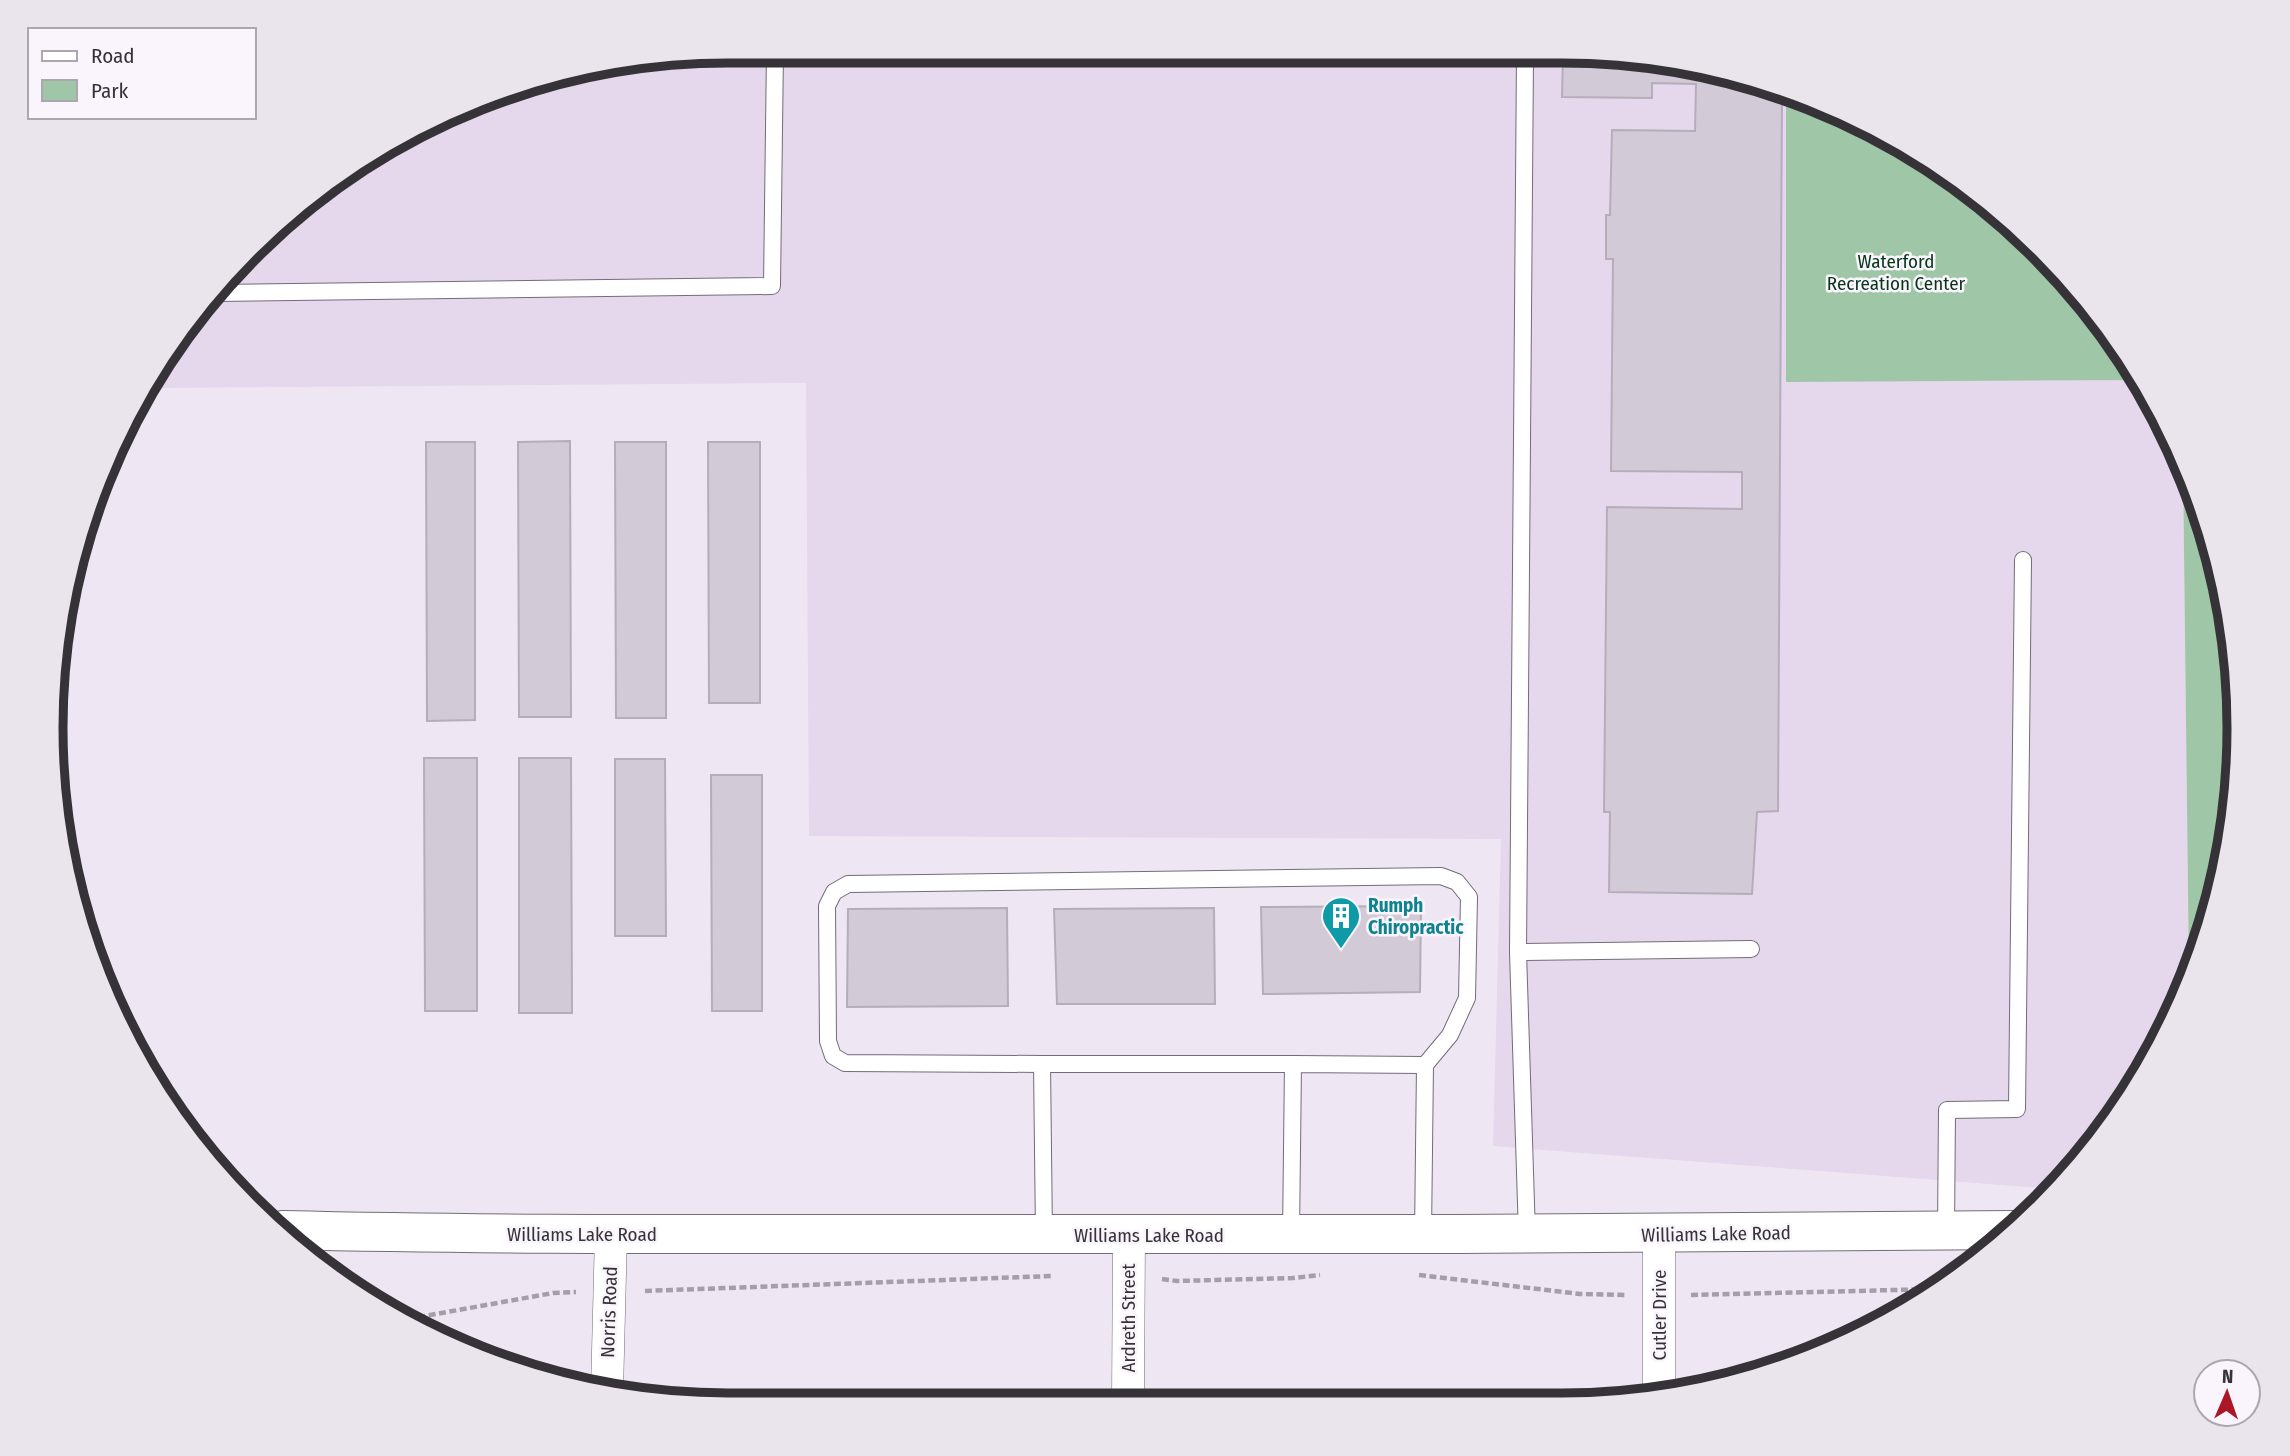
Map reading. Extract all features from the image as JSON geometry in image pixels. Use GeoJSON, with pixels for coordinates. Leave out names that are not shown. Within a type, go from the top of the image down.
{"type":"FeatureCollection","features":[{"type":"Feature","properties":{"kind":"main road","name":"Williams Lake Road"},"geometry":{"type":"LineString","coordinates":[[293,1230],[462,1234],[1044,1235],[1659,1235],[1997,1230]]}},
{"type":"Feature","properties":{"kind":"street","name":"Norris Road"},"geometry":{"type":"LineString","coordinates":[[607,1382],[611,1234]]}},
{"type":"Feature","properties":{"kind":"street","name":"Ardreth Street"},"geometry":{"type":"LineString","coordinates":[[1128,1393],[1129,1235]]}},
{"type":"Feature","properties":{"kind":"street","name":"Cutler Drive"},"geometry":{"type":"LineString","coordinates":[[1659,1235],[1659,1385]]}},
{"type":"Feature","properties":{"kind":"lane"},"geometry":{"type":"LineString","coordinates":[[226,293],[772,286],[775,63]]}},
{"type":"Feature","properties":{"kind":"lane"},"geometry":{"type":"LineString","coordinates":[[1525,63],[1518,952],[1527,1235]]}},
{"type":"Feature","properties":{"kind":"lane"},"geometry":{"type":"LineString","coordinates":[[1946,1231],[1947,1111],[2017,1109],[2023,560]]}},
{"type":"Feature","properties":{"kind":"lane"},"geometry":{"type":"LineString","coordinates":[[1423,1235],[1424,1065],[1450,1035],[1467,998],[1469,897],[1457,882],[1441,876],[848,884],[834,892],[827,906],[828,1041],[833,1056],[845,1063],[1424,1065]]}},
{"type":"Feature","properties":{"kind":"lane"},"geometry":{"type":"LineString","coordinates":[[1518,952],[1751,949]]}},
{"type":"Feature","properties":{"kind":"lane"},"geometry":{"type":"LineString","coordinates":[[1042,1064],[1044,1235]]}},
{"type":"Feature","properties":{"kind":"lane"},"geometry":{"type":"LineString","coordinates":[[1290,1235],[1293,1064]]}},
{"type":"Feature","properties":{"kind":"path"},"geometry":{"type":"LineString","coordinates":[[1128,1273],[1177,1281],[1293,1279],[1331,1274]]}},
{"type":"Feature","properties":{"kind":"path"},"geometry":{"type":"LineString","coordinates":[[1408,1273],[1580,1294],[1659,1296],[1918,1289]]}},
{"type":"Feature","properties":{"kind":"path"},"geometry":{"type":"LineString","coordinates":[[420,1317],[553,1293],[1060,1275]]}},
{"type":"Feature","properties":{"kind":"shaded area"},"geometry":{"type":"Polygon","coordinates":[[[728,63],[1562,63],[1605,64],[1692,76],[1786,102],[1786,381],[2128,380],[2158,434],[2176,474],[2183,492],[2189,950],[2158,1022],[2138,1060],[2090,1133],[2041,1188],[1493,1146],[1501,839],[809,836],[806,383],[156,388],[200,323],[228,290],[258,258],[323,200],[395,152],[434,132],[514,98],[598,76],[685,64],[728,63]]]}},
{"type":"Feature","properties":{"kind":"green space","name":"Waterford Recreation Center"},"geometry":{"type":"Polygon","coordinates":[[[1786,102],[1895,152],[1967,200],[2032,258],[2062,290],[2090,323],[2128,380],[1786,382],[1786,102]]]}},
{"type":"Feature","properties":{"kind":"green space"},"geometry":{"type":"Polygon","coordinates":[[[2183,492],[2192,514],[2214,598],[2226,685],[2227,728],[2226,771],[2214,858],[2189,950],[2183,492]]]}},
{"type":"Feature","properties":{"kind":"building"},"geometry":{"type":"Polygon","coordinates":[[[1563,63],[1605,64],[1692,76],[1782,100],[1778,811],[1757,812],[1752,894],[1609,892],[1610,812],[1604,812],[1607,507],[1742,509],[1742,472],[1611,471],[1613,259],[1606,259],[1606,215],[1610,215],[1612,130],[1695,131],[1696,84],[1652,83],[1652,98],[1562,97],[1563,63]]]}},
{"type":"Feature","properties":{"kind":"building"},"geometry":{"type":"Polygon","coordinates":[[[570,441],[571,717],[519,717],[518,442],[570,441]]]}},
{"type":"Feature","properties":{"kind":"building"},"geometry":{"type":"Polygon","coordinates":[[[426,442],[475,442],[475,720],[427,721],[426,442]]]}},
{"type":"Feature","properties":{"kind":"building"},"geometry":{"type":"Polygon","coordinates":[[[615,442],[666,442],[666,718],[616,718],[615,442]]]}},
{"type":"Feature","properties":{"kind":"building"},"geometry":{"type":"Polygon","coordinates":[[[708,442],[760,442],[760,703],[709,703],[708,442]]]}},
{"type":"Feature","properties":{"kind":"building"},"geometry":{"type":"Polygon","coordinates":[[[424,758],[477,758],[477,1011],[425,1011],[424,758]]]}},
{"type":"Feature","properties":{"kind":"building"},"geometry":{"type":"Polygon","coordinates":[[[519,758],[571,758],[572,1013],[519,1013],[519,758]]]}},
{"type":"Feature","properties":{"kind":"building"},"geometry":{"type":"Polygon","coordinates":[[[615,759],[665,759],[666,936],[615,936],[615,759]]]}},
{"type":"Feature","properties":{"kind":"building"},"geometry":{"type":"Polygon","coordinates":[[[711,775],[762,775],[762,1011],[712,1011],[711,775]]]}},
{"type":"Feature","properties":{"kind":"building","name":"Rumph Chiropractic"},"geometry":{"type":"Polygon","coordinates":[[[1421,906],[1420,992],[1263,994],[1261,907],[1421,906]]]}},
{"type":"Feature","properties":{"kind":"building"},"geometry":{"type":"Polygon","coordinates":[[[1007,908],[1008,1006],[847,1007],[848,909],[1007,908]]]}},
{"type":"Feature","properties":{"kind":"building"},"geometry":{"type":"Polygon","coordinates":[[[1214,908],[1215,1004],[1057,1004],[1054,909],[1214,908]]]}},
{"type":"Feature","properties":{"kind":"place","name":"Rumph Chiropractic"},"geometry":{"type":"Point","coordinates":[1341,950]}}]}
